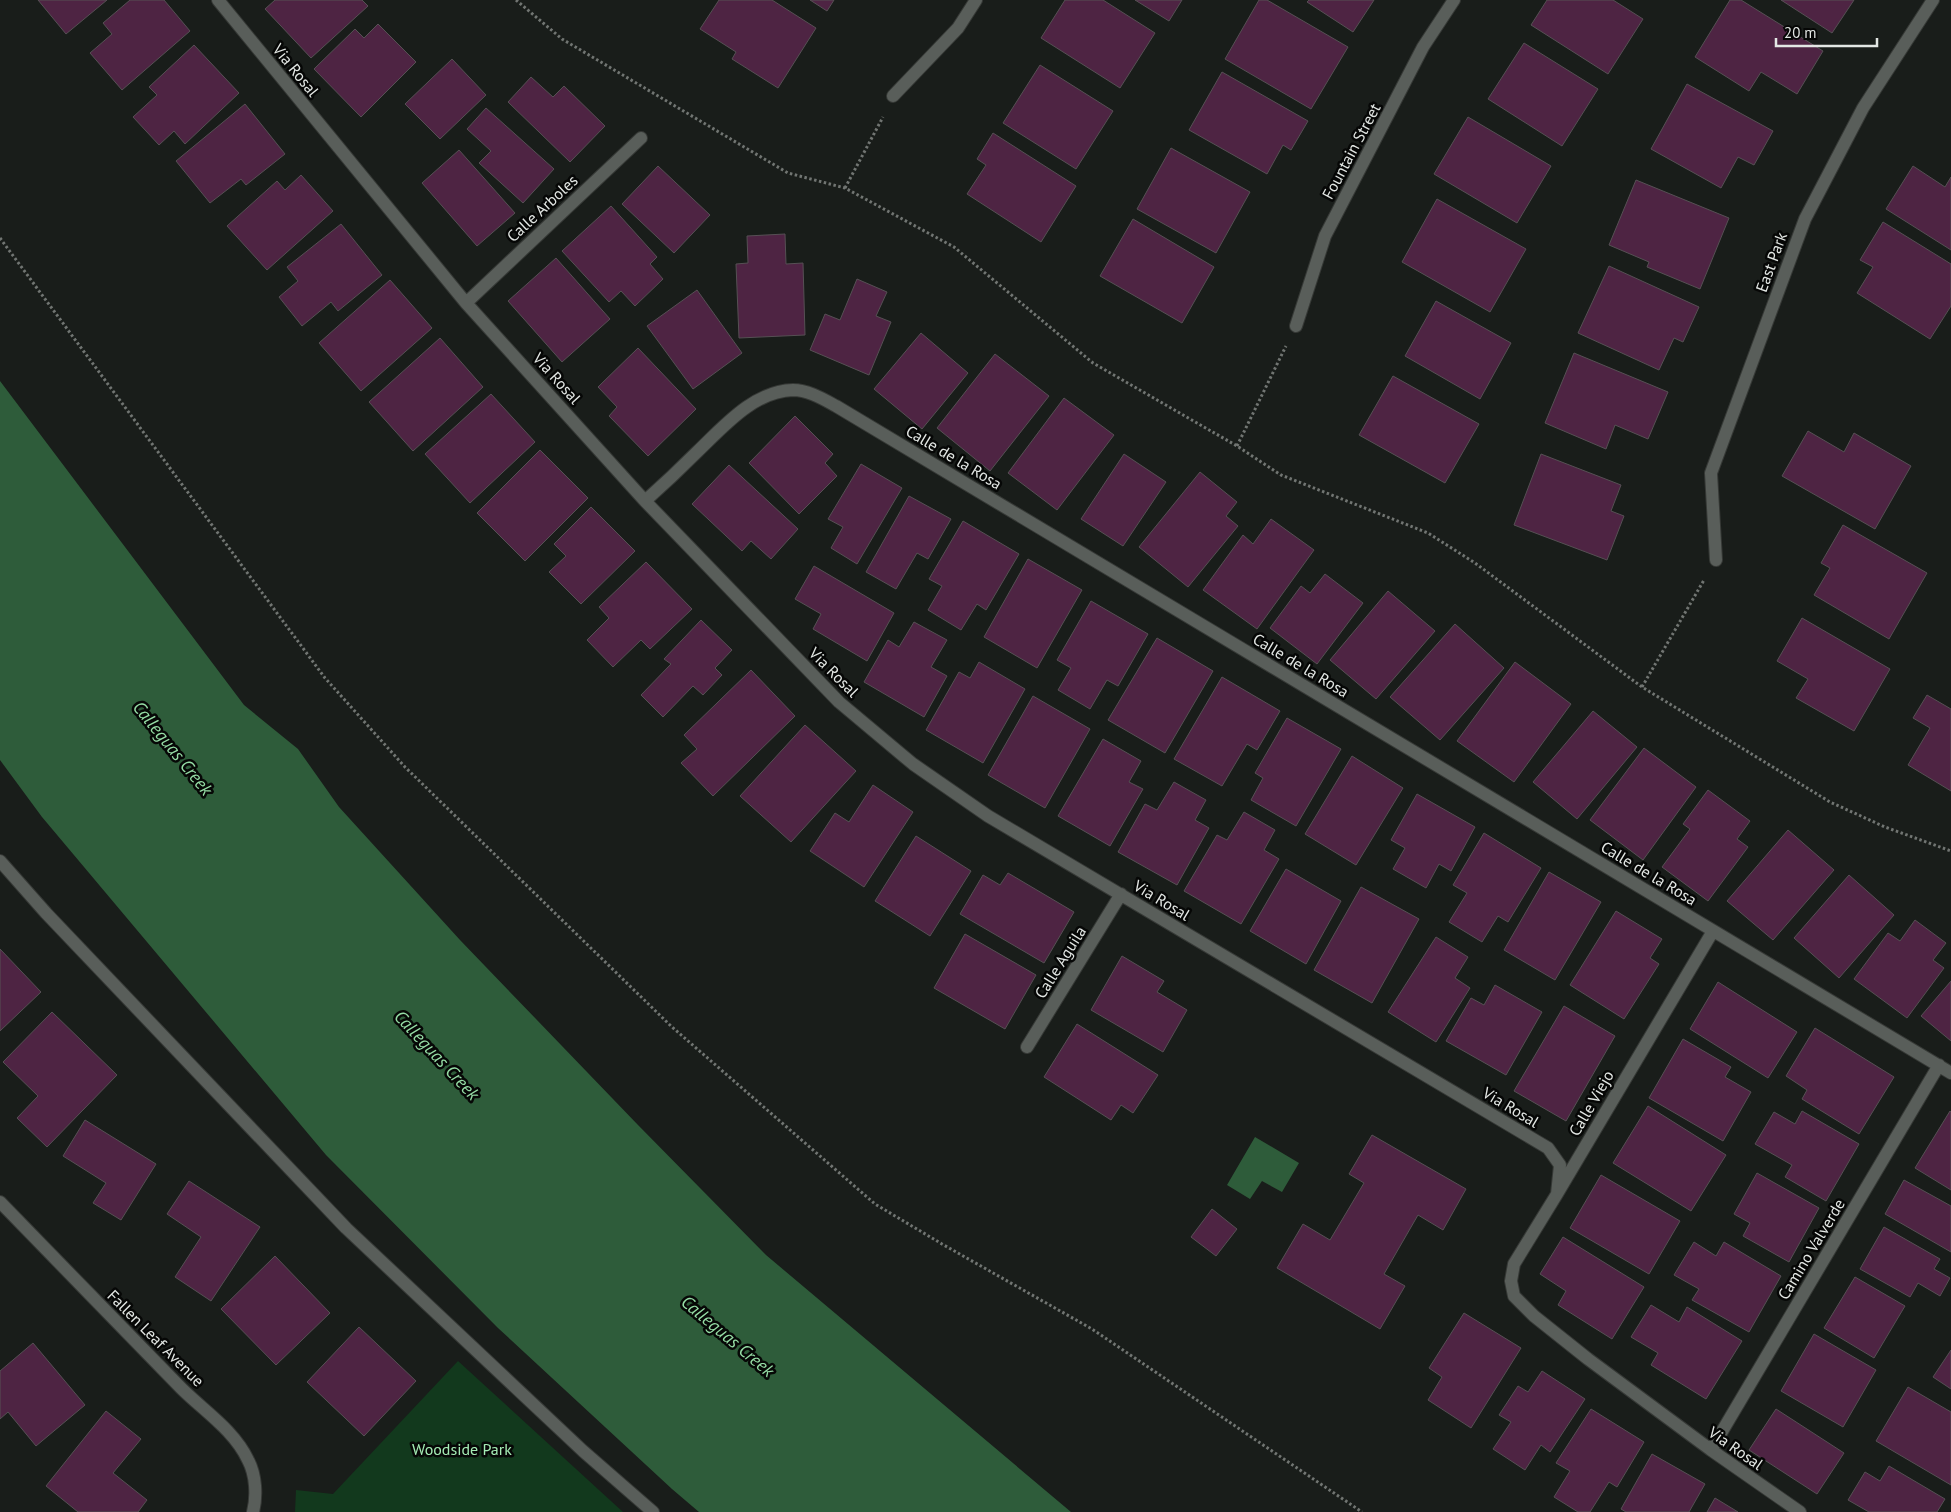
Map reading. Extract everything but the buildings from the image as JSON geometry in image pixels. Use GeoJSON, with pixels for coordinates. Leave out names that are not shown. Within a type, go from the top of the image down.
{"type":"FeatureCollection","features":[{"type":"Feature","properties":{"kind":"street","name":"Via Rosal"},"geometry":{"type":"LineString","coordinates":[[218,0],[466,303],[645,501],[839,702],[913,764],[981,811],[1548,1148],[1560,1165],[1557,1194]]}},
{"type":"Feature","properties":{"kind":"street"},"geometry":{"type":"LineString","coordinates":[[894,96],[958,28],[976,0]]}},
{"type":"Feature","properties":{"kind":"street","name":"Fountain Street"},"geometry":{"type":"LineString","coordinates":[[1296,326],[1325,236],[1423,47],[1454,0]]}},
{"type":"Feature","properties":{"kind":"street","name":"East Park"},"geometry":{"type":"LineString","coordinates":[[1716,560],[1711,473],[1805,219],[1863,108],[1933,0]]}},
{"type":"Feature","properties":{"kind":"street","name":"Calle Arboles"},"geometry":{"type":"LineString","coordinates":[[466,303],[640,138]]}},
{"type":"Feature","properties":{"kind":"street","name":"Calle de la Rosa"},"geometry":{"type":"LineString","coordinates":[[645,501],[736,415],[759,400],[793,390],[810,393],[836,406],[1951,1073]]}},
{"type":"Feature","properties":{"kind":"street"},"geometry":{"type":"LineString","coordinates":[[0,861],[46,913],[346,1228],[583,1451],[652,1512]]}},
{"type":"Feature","properties":{"kind":"street","name":"Calle Aguila"},"geometry":{"type":"LineString","coordinates":[[1027,1047],[1121,894]]}},
{"type":"Feature","properties":{"kind":"street","name":"Calle Viejo"},"geometry":{"type":"LineString","coordinates":[[1514,1296],[1511,1281],[1514,1264],[1713,930]]}},
{"type":"Feature","properties":{"kind":"street","name":"Camino Valverde"},"geometry":{"type":"LineString","coordinates":[[1711,1450],[1939,1065]]}},
{"type":"Feature","properties":{"kind":"street","name":"Fallen Leaf Avenue"},"geometry":{"type":"LineString","coordinates":[[0,1202],[191,1398],[227,1429],[248,1458],[253,1472],[256,1501],[253,1512]]}},
{"type":"Feature","properties":{"kind":"street","name":"Via Rosal"},"geometry":{"type":"LineString","coordinates":[[1514,1296],[1534,1316],[1588,1359],[1711,1450],[1800,1512]]}},
{"type":"Feature","properties":{"kind":"path"},"geometry":{"type":"LineString","coordinates":[[516,0],[562,39],[788,173],[845,188],[954,247],[1093,363],[1237,446],[1280,474],[1428,533],[1476,563],[1642,687],[1830,802],[1886,827],[1951,851]]}},
{"type":"Feature","properties":{"kind":"path"},"geometry":{"type":"LineString","coordinates":[[845,188],[894,96]]}},
{"type":"Feature","properties":{"kind":"path"},"geometry":{"type":"LineString","coordinates":[[0,238],[325,678],[405,767],[672,1027],[875,1204],[1092,1329],[1362,1512]]}},
{"type":"Feature","properties":{"kind":"path"},"geometry":{"type":"LineString","coordinates":[[1237,446],[1296,326]]}},
{"type":"Feature","properties":{"kind":"path"},"geometry":{"type":"LineString","coordinates":[[1642,687],[1716,560]]}},
{"type":"Feature","properties":{"kind":"green space","name":"Woodside Park"},"geometry":{"type":"Polygon","coordinates":[[[458,1361],[623,1512],[295,1512],[296,1490],[333,1494],[458,1361]]]}},
{"type":"Feature","properties":{"kind":"water","name":"Calleguas Creek"},"geometry":{"type":"Polygon","coordinates":[[[0,381],[244,705],[298,749],[339,807],[460,940],[766,1255],[1071,1512],[699,1512],[498,1328],[326,1155],[42,817],[0,760],[0,381]]]}},
{"type":"Feature","properties":{"kind":"water"},"geometry":{"type":"Polygon","coordinates":[[[1255,1137],[1299,1163],[1282,1192],[1262,1181],[1250,1199],[1227,1185],[1255,1137]]]}}]}
